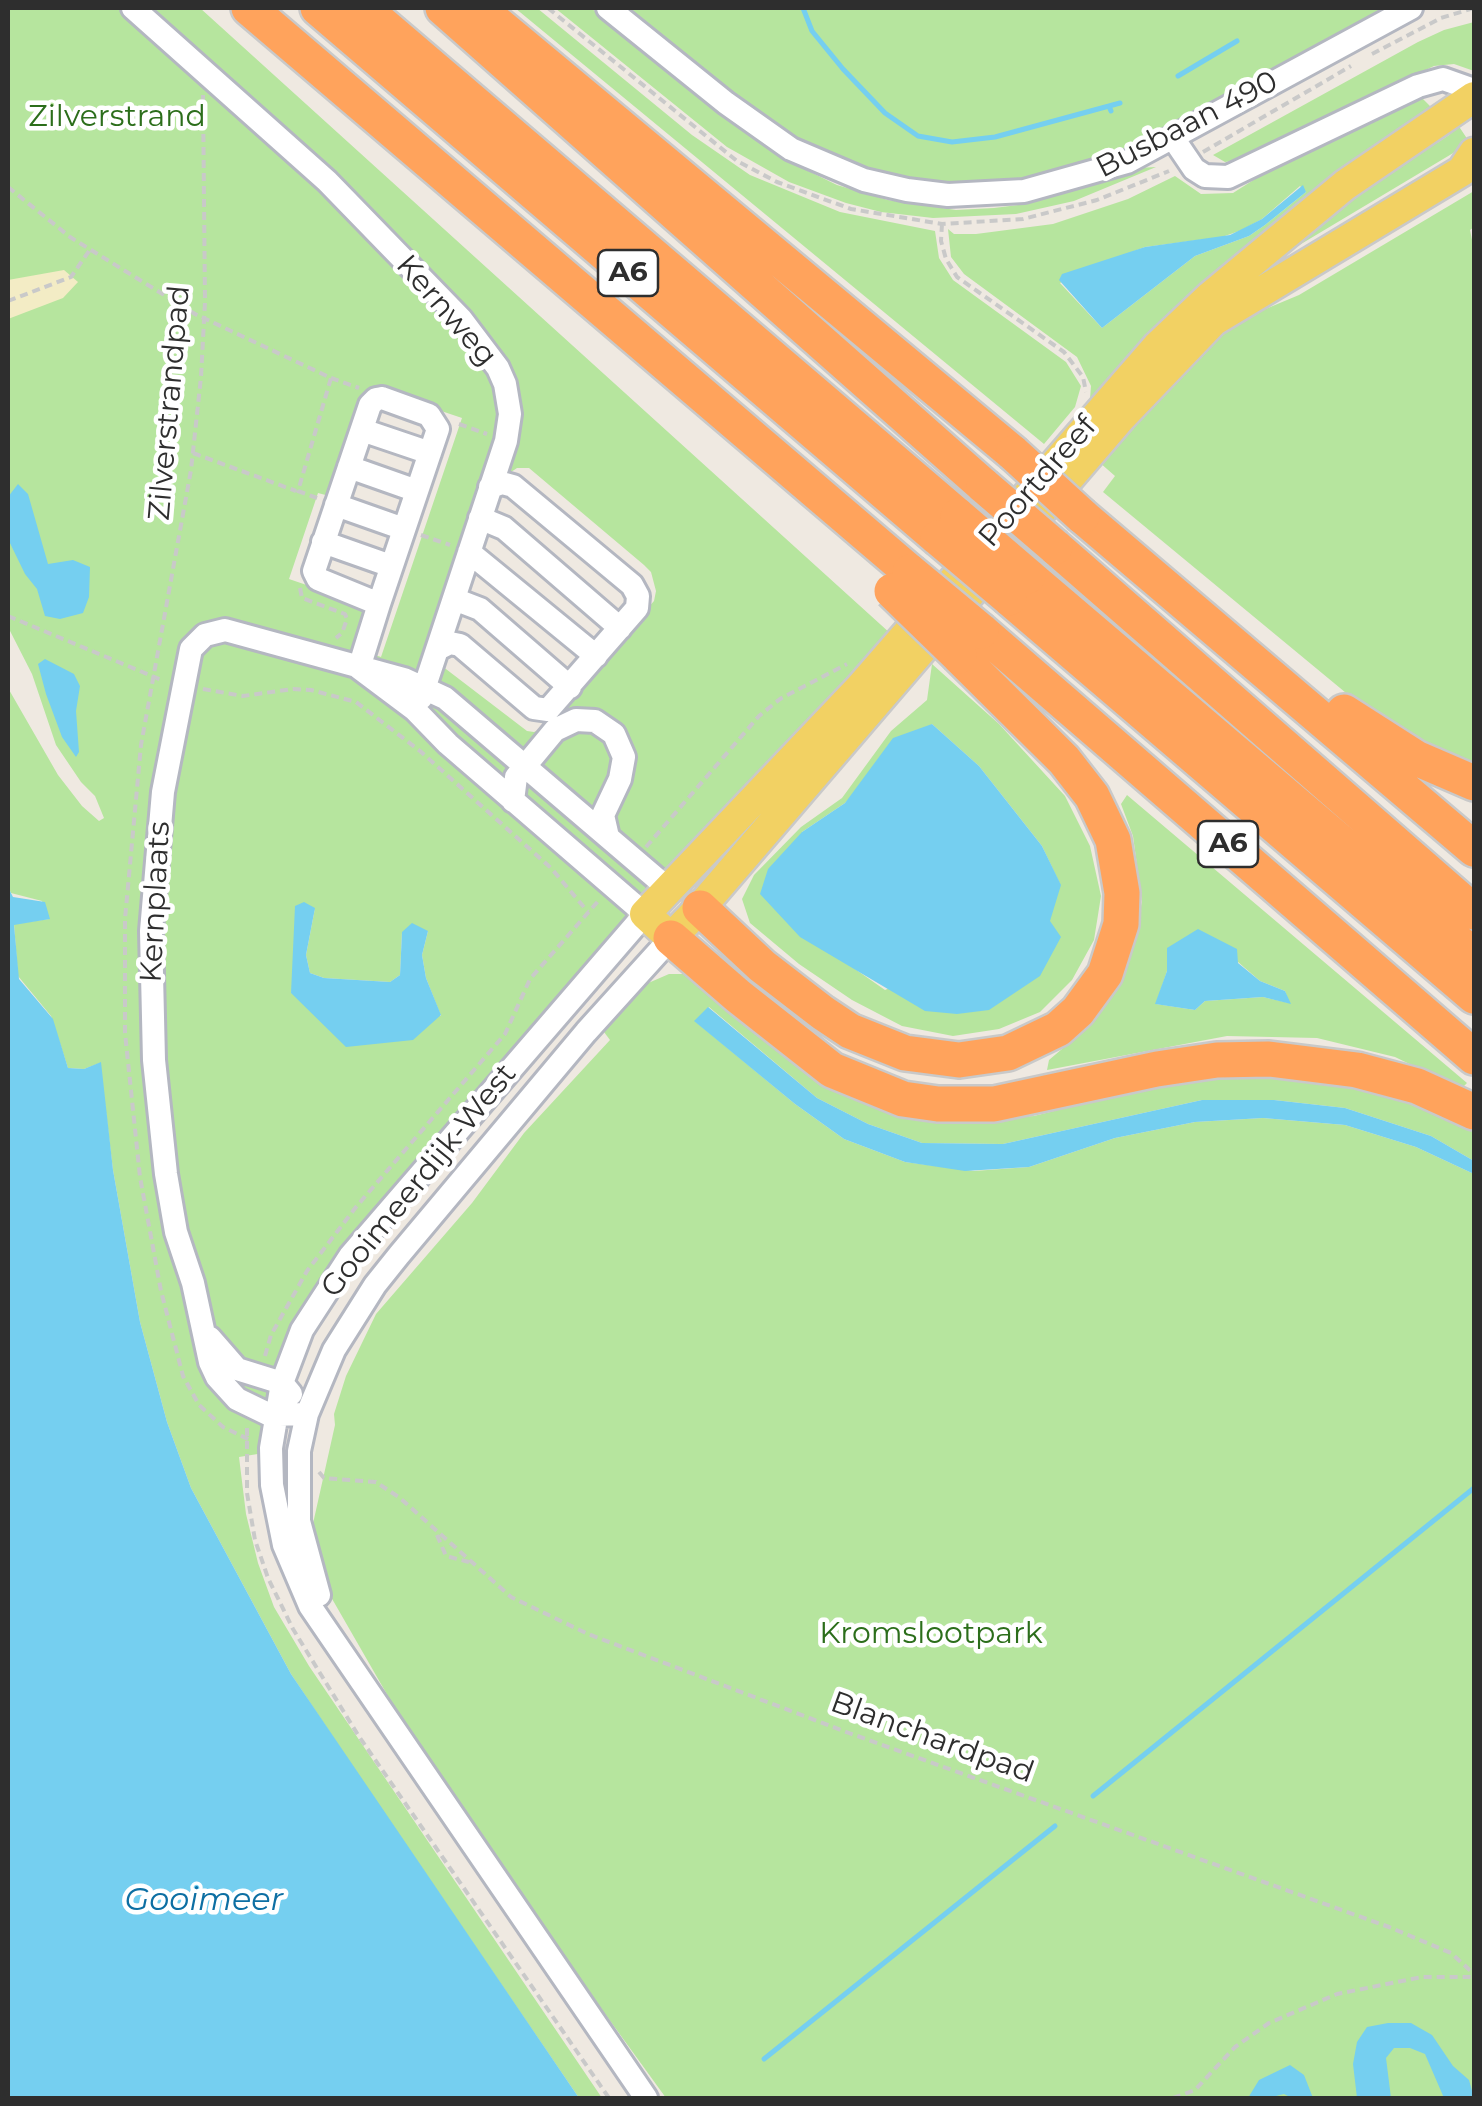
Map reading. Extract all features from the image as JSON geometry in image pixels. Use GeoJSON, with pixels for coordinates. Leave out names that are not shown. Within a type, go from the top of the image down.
{"type":"FeatureCollection","features":[{"type":"Feature","properties":{"kind":"highway","name":"A6"},"geometry":{"type":"LineString","coordinates":[[250,8],[859,530],[901,582],[969,644],[1474,1057]]}},
{"type":"Feature","properties":{"kind":"highway","name":"A6"},"geometry":{"type":"LineString","coordinates":[[318,8],[1019,587],[1474,956]]}},
{"type":"Feature","properties":{"kind":"highway","name":"A6"},"geometry":{"type":"LineString","coordinates":[[363,8],[948,527]]}},
{"type":"Feature","properties":{"kind":"highway","name":"A6"},"geometry":{"type":"LineString","coordinates":[[444,8],[984,486],[1474,912]]}},
{"type":"Feature","properties":{"kind":"highway"},"geometry":{"type":"LineString","coordinates":[[478,8],[1013,453],[1358,722],[1416,758],[1474,783]]}},
{"type":"Feature","properties":{"kind":"highway"},"geometry":{"type":"LineString","coordinates":[[1087,509],[1474,849]]}},
{"type":"Feature","properties":{"kind":"highway","name":"A6"},"geometry":{"type":"LineString","coordinates":[[1019,587],[1474,996]]}},
{"type":"Feature","properties":{"kind":"highway","name":"A6"},"geometry":{"type":"LineString","coordinates":[[686,900],[814,1007],[850,1030],[905,1053],[959,1060],[1008,1053],[1058,1029],[1078,1011],[1105,974],[1120,924],[1122,893],[1113,840],[1092,796],[969,644]]}},
{"type":"Feature","properties":{"kind":"highway"},"geometry":{"type":"LineString","coordinates":[[672,938],[832,1070],[903,1098],[938,1104],[994,1104],[1157,1069],[1217,1060],[1269,1059],[1314,1063],[1388,1078],[1418,1086],[1474,1112]]}},
{"type":"Feature","properties":{"kind":"main road","name":"Poortdreef"},"geometry":{"type":"LineString","coordinates":[[672,938],[686,900],[790,758],[860,688],[1157,347],[1345,185],[1474,93]]}},
{"type":"Feature","properties":{"kind":"main road","name":"Poortdreef"},"geometry":{"type":"LineString","coordinates":[[645,914],[686,900],[1181,351],[1213,321],[1470,166]]}},
{"type":"Feature","properties":{"kind":"main road","name":"Kernplaats"},"geometry":{"type":"LineString","coordinates":[[645,914],[672,938]]}},
{"type":"Feature","properties":{"kind":"street","name":"Kernweg"},"geometry":{"type":"LineString","coordinates":[[133,8],[327,181],[461,319],[506,384],[510,414],[506,441],[415,710]]}},
{"type":"Feature","properties":{"kind":"street","name":"Busbaan 490"},"geometry":{"type":"LineString","coordinates":[[608,8],[726,103],[791,149],[864,180],[948,195],[986,195],[1056,184],[1127,162],[1411,8]]}},
{"type":"Feature","properties":{"kind":"street"},"geometry":{"type":"LineString","coordinates":[[1173,138],[1194,169],[1205,176],[1228,177],[1418,86],[1443,79],[1474,93]]}},
{"type":"Feature","properties":{"kind":"street"},"geometry":{"type":"LineString","coordinates":[[359,668],[437,433],[435,420],[429,415],[379,398],[371,402],[314,567],[318,579],[379,604]]}},
{"type":"Feature","properties":{"kind":"street"},"geometry":{"type":"LineString","coordinates":[[362,430],[430,453]]}},
{"type":"Feature","properties":{"kind":"street"},"geometry":{"type":"LineString","coordinates":[[349,467],[417,491]]}},
{"type":"Feature","properties":{"kind":"street"},"geometry":{"type":"LineString","coordinates":[[438,649],[450,643],[460,645],[539,710],[552,708],[637,608],[638,596],[632,585],[514,486],[502,483],[490,487]]}},
{"type":"Feature","properties":{"kind":"street"},"geometry":{"type":"LineString","coordinates":[[336,505],[404,529]]}},
{"type":"Feature","properties":{"kind":"street"},"geometry":{"type":"LineString","coordinates":[[480,518],[504,528],[620,628]]}},
{"type":"Feature","properties":{"kind":"street"},"geometry":{"type":"LineString","coordinates":[[323,542],[391,566]]}},
{"type":"Feature","properties":{"kind":"street"},"geometry":{"type":"LineString","coordinates":[[469,552],[596,656]]}},
{"type":"Feature","properties":{"kind":"street"},"geometry":{"type":"LineString","coordinates":[[454,599],[480,608],[570,687]]}},
{"type":"Feature","properties":{"kind":"street","name":"Kernplaats"},"geometry":{"type":"LineString","coordinates":[[274,1417],[226,1390],[210,1362],[205,1331],[176,1232],[166,1174],[151,1005],[156,859],[163,792],[191,650],[205,636],[225,630],[425,688],[456,706],[686,900]]}},
{"type":"Feature","properties":{"kind":"street","name":"Kernplaats"},"geometry":{"type":"LineString","coordinates":[[359,668],[415,710],[513,801],[645,914]]}},
{"type":"Feature","properties":{"kind":"street"},"geometry":{"type":"LineString","coordinates":[[513,801],[513,784],[555,730],[585,720],[606,727],[624,756],[620,780],[604,815],[608,837]]}},
{"type":"Feature","properties":{"kind":"street","name":"Gooimeerdijk-West"},"geometry":{"type":"LineString","coordinates":[[645,914],[350,1256],[302,1330],[282,1383],[271,1448],[272,1485],[284,1546],[310,1606],[646,2098]]}},
{"type":"Feature","properties":{"kind":"street","name":"Gooimeerdijk-West"},"geometry":{"type":"LineString","coordinates":[[341,1650],[315,1585],[300,1521],[299,1451],[307,1414],[334,1350],[374,1286],[586,1032],[672,938]]}},
{"type":"Feature","properties":{"kind":"street","name":"Kernplaats"},"geometry":{"type":"LineString","coordinates":[[205,1331],[237,1369],[282,1383]]}},
{"type":"Feature","properties":{"kind":"street"},"geometry":{"type":"LineString","coordinates":[[282,1383],[307,1414]]}},
{"type":"Feature","properties":{"kind":"street"},"geometry":{"type":"LineString","coordinates":[[274,1417],[307,1414]]}},
{"type":"Feature","properties":{"kind":"path"},"geometry":{"type":"LineString","coordinates":[[548,8],[737,161],[777,182],[851,209],[942,224]]}},
{"type":"Feature","properties":{"kind":"path","name":"Zilverstrandpad"},"geometry":{"type":"LineString","coordinates":[[153,678],[193,453],[204,318],[202,70]]}},
{"type":"Feature","properties":{"kind":"path"},"geometry":{"type":"LineString","coordinates":[[8,187],[90,249],[204,318],[362,389]]}},
{"type":"Feature","properties":{"kind":"path"},"geometry":{"type":"LineString","coordinates":[[8,301],[71,277],[90,249]]}},
{"type":"Feature","properties":{"kind":"path"},"geometry":{"type":"LineString","coordinates":[[298,491],[331,378]]}},
{"type":"Feature","properties":{"kind":"path"},"geometry":{"type":"LineString","coordinates":[[435,420],[443,418],[506,441]]}},
{"type":"Feature","properties":{"kind":"path"},"geometry":{"type":"LineString","coordinates":[[193,453],[336,505]]}},
{"type":"Feature","properties":{"kind":"path"},"geometry":{"type":"LineString","coordinates":[[404,529],[469,552]]}},
{"type":"Feature","properties":{"kind":"path"},"geometry":{"type":"LineString","coordinates":[[8,616],[153,678],[183,686],[243,696],[311,690],[356,702],[399,733],[551,868],[588,912]]}},
{"type":"Feature","properties":{"kind":"path"},"geometry":{"type":"LineString","coordinates":[[271,1448],[245,1438],[246,1493],[268,1578],[293,1629],[358,1735],[609,2098]]}},
{"type":"Feature","properties":{"kind":"path","name":"Blanchardpad"},"geometry":{"type":"LineString","coordinates":[[299,1451],[318,1455],[324,1478],[376,1482],[400,1498],[511,1597],[588,1634],[849,1733],[1389,1928],[1451,1953],[1474,1976]]}},
{"type":"Feature","properties":{"kind":"path"},"geometry":{"type":"LineString","coordinates":[[436,1531],[446,1556],[471,1563]]}},
{"type":"Feature","properties":{"kind":"path"},"geometry":{"type":"LineString","coordinates":[[1174,2098],[1195,2090],[1235,2047],[1269,2023],[1337,1994],[1422,1978],[1474,1976]]}},
{"type":"Feature","properties":{"kind":"green space","name":"Zilverstrand"},"geometry":{"type":"Polygon","coordinates":[[[8,8],[200,8],[891,634],[317,1295],[264,1453],[239,1457],[246,1514],[274,1607],[309,1666],[602,2098],[579,2098],[369,1791],[291,1674],[191,1488],[167,1422],[140,1322],[113,1170],[100,1063],[84,1069],[68,1068],[51,1016],[18,976],[14,924],[49,919],[42,901],[11,893],[8,887],[8,688],[58,775],[82,806],[99,821],[104,818],[95,796],[56,745],[32,674],[8,627],[8,8]],[[370,387],[333,497],[318,493],[289,579],[371,607],[357,649],[381,657],[462,418],[370,387]],[[517,468],[508,474],[442,666],[527,731],[534,732],[541,729],[654,601],[656,591],[651,572],[644,565],[529,468],[517,468]],[[315,908],[291,993],[441,1016],[426,978],[422,955],[428,931],[402,932],[400,975],[390,982],[324,978],[310,973],[306,955],[315,908]]]}},
{"type":"Feature","properties":{"kind":"green space"},"geometry":{"type":"Polygon","coordinates":[[[515,8],[537,8],[692,135],[750,175],[840,212],[935,231],[939,258],[953,280],[1066,362],[1081,386],[1075,407],[1044,444],[515,8]]]}},
{"type":"Feature","properties":{"kind":"green space"},"geometry":{"type":"Polygon","coordinates":[[[555,8],[591,8],[722,116],[782,158],[837,185],[888,200],[956,210],[994,208],[1026,204],[1138,168],[1156,167],[1074,201],[1016,214],[933,218],[846,203],[789,182],[727,147],[555,8]]]}},
{"type":"Feature","properties":{"kind":"green space"},"geometry":{"type":"Polygon","coordinates":[[[632,8],[1384,8],[1126,150],[1039,178],[945,184],[857,167],[795,138],[734,97],[632,14],[632,8]]]}},
{"type":"Feature","properties":{"kind":"green space"},"geometry":{"type":"Polygon","coordinates":[[[1474,22],[1474,71],[1454,64],[1434,66],[1239,160],[1225,162],[1213,155],[1418,42],[1474,22]]]}},
{"type":"Feature","properties":{"kind":"green space"},"geometry":{"type":"Polygon","coordinates":[[[1412,99],[1423,99],[1432,108],[1083,413],[1091,386],[1077,357],[964,274],[951,257],[948,229],[954,234],[976,234],[1053,224],[1128,199],[1175,176],[1201,194],[1233,193],[1274,167],[1412,99]],[[1300,186],[1262,219],[1242,230],[1222,237],[1145,247],[1060,283],[1102,328],[1195,256],[1249,236],[1306,192],[1300,186]]]}},
{"type":"Feature","properties":{"kind":"green space"},"geometry":{"type":"Polygon","coordinates":[[[1456,122],[1470,143],[1291,250],[1275,266],[1264,265],[1410,151],[1449,135],[1456,122]]]}},
{"type":"Feature","properties":{"kind":"green space"},"geometry":{"type":"Polygon","coordinates":[[[1474,191],[1474,227],[1470,230],[1474,250],[1474,765],[1433,751],[1363,707],[1103,492],[1115,476],[1099,462],[1150,399],[1232,323],[1299,295],[1474,191]]]}},
{"type":"Feature","properties":{"kind":"green space"},"geometry":{"type":"Polygon","coordinates":[[[932,664],[999,724],[1065,796],[1090,846],[1101,896],[1094,940],[1072,980],[1040,1012],[999,1029],[953,1036],[902,1026],[852,1000],[799,964],[750,923],[742,899],[754,875],[801,827],[842,798],[891,731],[927,700],[932,664]],[[932,724],[845,803],[802,832],[845,962],[885,990],[1049,921],[1060,884],[1042,846],[979,766],[932,724]]]}},
{"type":"Feature","properties":{"kind":"green space"},"geometry":{"type":"Polygon","coordinates":[[[1127,795],[1467,1083],[1461,1089],[1395,1057],[1317,1038],[1227,1036],[1047,1070],[1049,1060],[1089,1026],[1126,964],[1142,902],[1133,836],[1121,804],[1127,795]],[[1238,962],[1167,971],[1156,1004],[1195,1010],[1205,1001],[1263,997],[1289,1003],[1285,991],[1260,981],[1238,962]]]}},
{"type":"Feature","properties":{"kind":"green space","name":"Kromslootpark"},"geometry":{"type":"Polygon","coordinates":[[[669,974],[686,974],[858,1099],[939,1122],[1034,1116],[1168,1082],[1255,1069],[1392,1091],[1474,1127],[1474,1161],[1431,1136],[1345,1108],[1274,1100],[1202,1100],[1003,1144],[922,1143],[868,1124],[817,1098],[709,1007],[695,1021],[844,1139],[905,1162],[974,1171],[1029,1167],[1115,1138],[1195,1122],[1263,1118],[1345,1125],[1416,1147],[1474,1174],[1474,2098],[666,2098],[603,2011],[404,1724],[331,1597],[312,1528],[335,1425],[334,1414],[346,1376],[376,1314],[472,1203],[524,1133],[610,1040],[604,1032],[646,984],[669,974]]]}},
{"type":"Feature","properties":{"kind":"sand"},"geometry":{"type":"Polygon","coordinates":[[[64,270],[78,282],[63,298],[8,319],[8,280],[64,270]]]}},
{"type":"Feature","properties":{"kind":"water"},"geometry":{"type":"Polygon","coordinates":[[[1303,185],[1306,192],[1265,225],[1249,236],[1195,256],[1102,328],[1059,280],[1062,274],[1145,247],[1230,235],[1262,219],[1303,185]]]}},
{"type":"Feature","properties":{"kind":"water"},"geometry":{"type":"Polygon","coordinates":[[[18,484],[28,494],[48,564],[73,560],[90,567],[89,597],[83,613],[60,619],[45,616],[37,589],[8,539],[8,497],[18,484]]]}},
{"type":"Feature","properties":{"kind":"water"},"geometry":{"type":"Polygon","coordinates":[[[45,659],[74,674],[80,686],[76,757],[62,737],[46,694],[38,664],[45,659]]]}},
{"type":"Feature","properties":{"kind":"water"},"geometry":{"type":"Polygon","coordinates":[[[932,724],[979,766],[1042,846],[1061,885],[1050,921],[1061,937],[1040,976],[989,1010],[957,1014],[925,1011],[800,937],[760,894],[768,869],[802,832],[845,803],[893,738],[932,724]]]}},
{"type":"Feature","properties":{"kind":"water","name":"Gooimeer"},"geometry":{"type":"Polygon","coordinates":[[[8,887],[13,897],[45,902],[50,919],[14,925],[19,979],[53,1019],[68,1068],[84,1069],[101,1062],[113,1170],[140,1322],[167,1422],[191,1488],[291,1674],[579,2098],[8,2098],[8,887]]]}},
{"type":"Feature","properties":{"kind":"water"},"geometry":{"type":"Polygon","coordinates":[[[304,902],[315,908],[306,955],[310,973],[324,978],[390,982],[400,975],[402,932],[412,923],[428,931],[422,955],[426,978],[441,1015],[413,1040],[346,1047],[291,993],[295,906],[304,902]]]}},
{"type":"Feature","properties":{"kind":"water"},"geometry":{"type":"Polygon","coordinates":[[[1198,929],[1237,949],[1238,963],[1260,981],[1285,991],[1291,1004],[1263,997],[1205,1001],[1195,1010],[1155,1004],[1167,971],[1167,948],[1198,929]]]}},
{"type":"Feature","properties":{"kind":"water"},"geometry":{"type":"Polygon","coordinates":[[[708,1007],[817,1098],[868,1124],[922,1143],[1003,1144],[1202,1100],[1274,1100],[1345,1108],[1431,1136],[1474,1161],[1474,1174],[1416,1147],[1345,1125],[1263,1118],[1195,1122],[1115,1138],[1029,1167],[965,1171],[905,1162],[844,1139],[795,1104],[694,1021],[708,1007]]]}},
{"type":"Feature","properties":{"kind":"water"},"geometry":{"type":"Polygon","coordinates":[[[1411,2023],[1432,2035],[1453,2066],[1469,2080],[1474,2098],[1444,2098],[1425,2054],[1410,2048],[1394,2048],[1386,2058],[1391,2098],[1357,2098],[1353,2064],[1357,2042],[1367,2027],[1411,2023]]]}},
{"type":"Feature","properties":{"kind":"water"},"geometry":{"type":"Polygon","coordinates":[[[1290,2065],[1304,2075],[1313,2098],[1284,2094],[1248,2098],[1259,2080],[1290,2065]]]}},
{"type":"Feature","properties":{"kind":"waterway"},"geometry":{"type":"LineString","coordinates":[[803,8],[812,31],[843,69],[885,113],[918,136],[952,142],[995,137],[1109,106]]}},
{"type":"Feature","properties":{"kind":"waterway"},"geometry":{"type":"LineString","coordinates":[[1178,76],[1237,41]]}},
{"type":"Feature","properties":{"kind":"waterway"},"geometry":{"type":"LineString","coordinates":[[1111,111],[1109,106],[1120,103]]}},
{"type":"Feature","properties":{"kind":"waterway"},"geometry":{"type":"LineString","coordinates":[[1093,1796],[1474,1488]]}},
{"type":"Feature","properties":{"kind":"waterway"},"geometry":{"type":"LineString","coordinates":[[764,2059],[1055,1826]]}}]}
